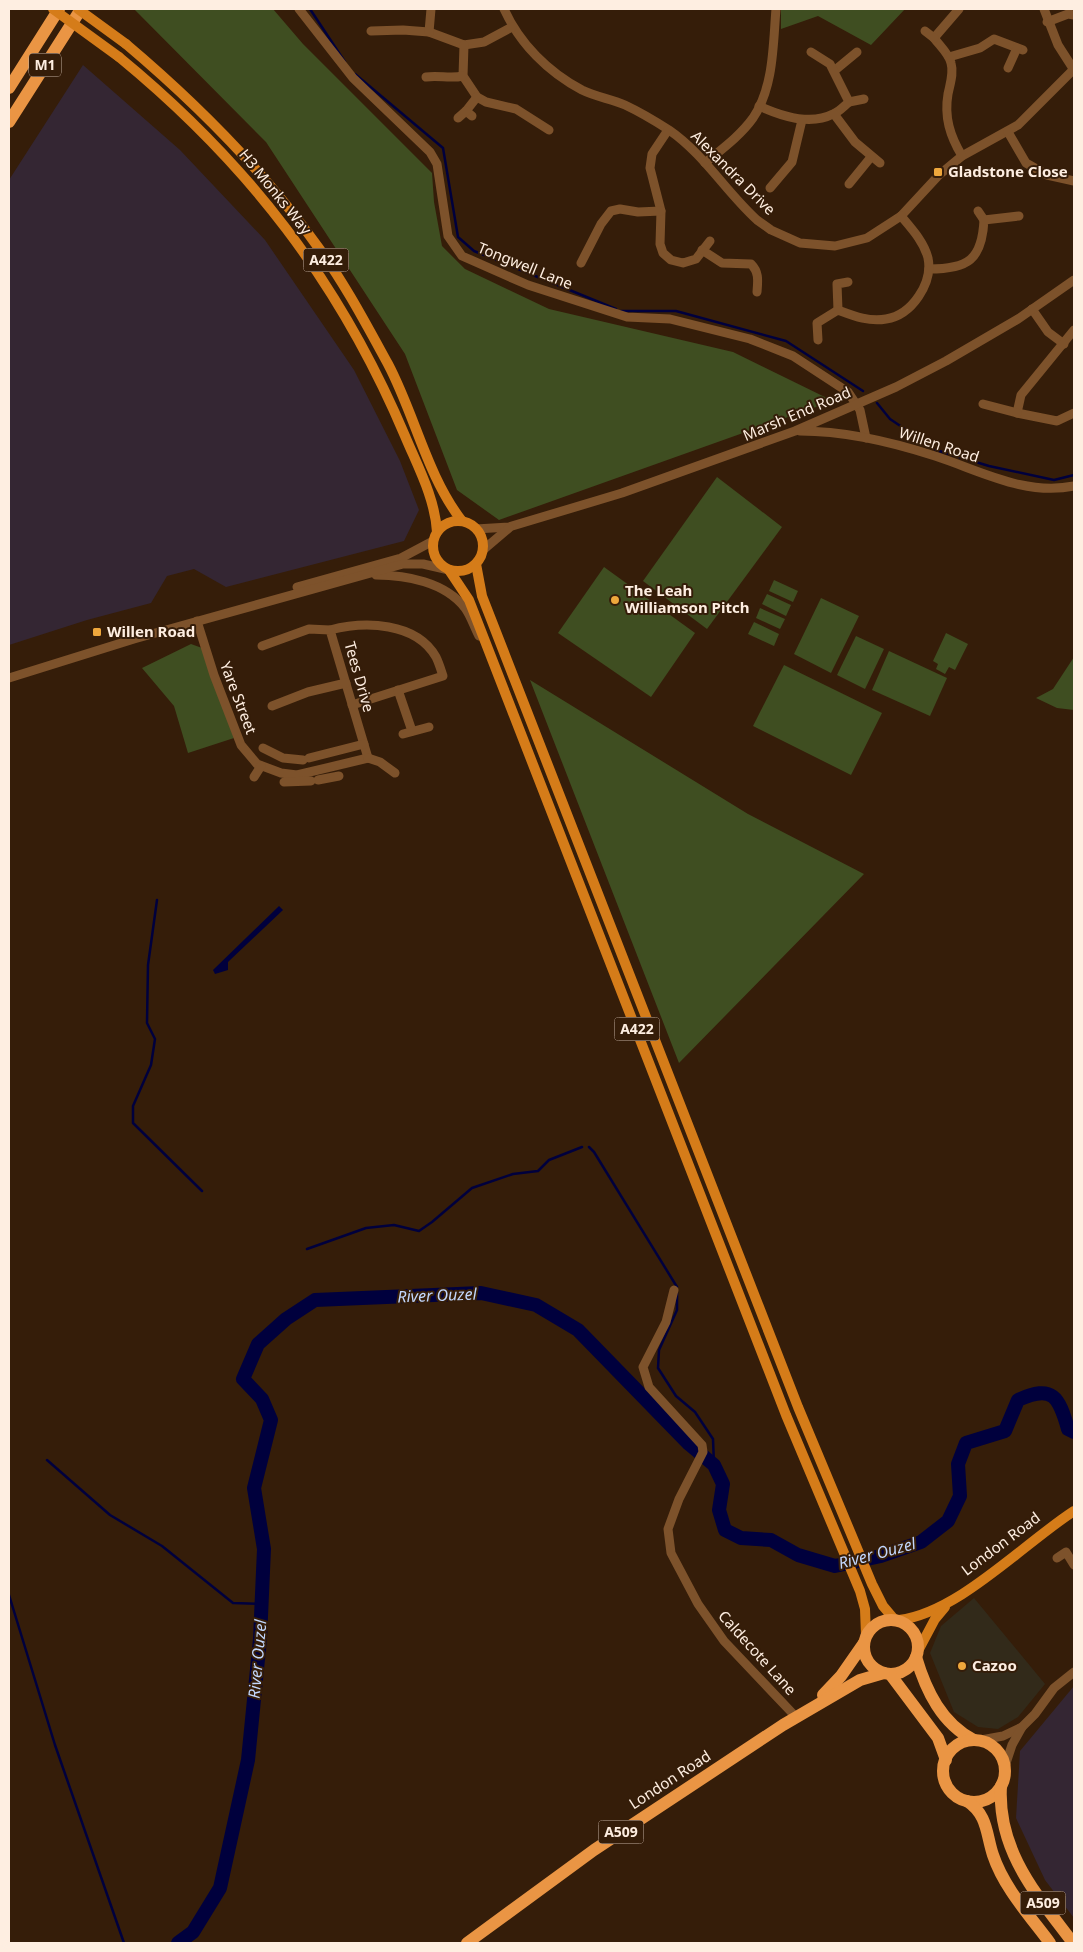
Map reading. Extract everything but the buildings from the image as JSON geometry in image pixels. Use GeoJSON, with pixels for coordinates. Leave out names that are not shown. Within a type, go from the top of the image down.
{"type":"FeatureCollection","features":[{"type":"Feature","properties":{"kind":"highway","name":"M1"},"geometry":{"type":"LineString","coordinates":[[9,88],[59,9]]}},
{"type":"Feature","properties":{"kind":"highway","name":"M1"},"geometry":{"type":"LineString","coordinates":[[9,122],[80,9]]}},
{"type":"Feature","properties":{"kind":"highway"},"geometry":{"type":"LineString","coordinates":[[946,1760],[938,1738],[887,1674],[869,1664],[864,1652],[865,1639],[878,1623],[896,1620],[914,1631],[917,1654],[929,1690],[950,1723],[959,1732],[978,1740],[994,1747],[1005,1766],[1001,1786],[988,1798],[977,1802],[957,1797],[947,1787],[943,1773],[946,1760],[959,1744],[978,1740]]}},
{"type":"Feature","properties":{"kind":"highway","name":"London Road"},"geometry":{"type":"LineString","coordinates":[[796,1717],[831,1688],[865,1639]]}},
{"type":"Feature","properties":{"kind":"highway"},"geometry":{"type":"LineString","coordinates":[[887,1674],[905,1670],[917,1654]]}},
{"type":"Feature","properties":{"kind":"highway","name":"London Road"},"geometry":{"type":"LineString","coordinates":[[467,1943],[594,1850],[796,1717],[860,1680],[887,1674]]}},
{"type":"Feature","properties":{"kind":"highway","name":"A509"},"geometry":{"type":"LineString","coordinates":[[1001,1786],[1000,1817],[1013,1854],[1038,1896],[1073,1943]]}},
{"type":"Feature","properties":{"kind":"highway","name":"A509"},"geometry":{"type":"LineString","coordinates":[[967,1801],[986,1821],[992,1850],[1002,1875],[1050,1943]]}},
{"type":"Feature","properties":{"kind":"main road","name":"H3 Monks Way"},"geometry":{"type":"LineString","coordinates":[[53,9],[119,57],[153,85],[220,149],[264,198],[307,255],[345,313],[385,389],[433,503],[435,537]]}},
{"type":"Feature","properties":{"kind":"main road","name":"H3 Monks Way"},"geometry":{"type":"LineString","coordinates":[[80,9],[160,73],[228,138],[275,192],[318,247],[357,307],[398,384],[446,498],[462,522]]}},
{"type":"Feature","properties":{"kind":"main road"},"geometry":{"type":"LineString","coordinates":[[462,522],[476,529],[480,535],[483,550],[476,564],[464,571],[449,570],[437,561],[434,555],[435,537],[448,523],[462,522]]}},
{"type":"Feature","properties":{"kind":"main road","name":"A422"},"geometry":{"type":"LineString","coordinates":[[476,564],[482,596],[830,1486],[872,1584],[883,1606],[896,1620]]}},
{"type":"Feature","properties":{"kind":"main road","name":"A422"},"geometry":{"type":"LineString","coordinates":[[449,570],[469,600],[818,1492],[860,1591],[865,1609],[865,1639]]}},
{"type":"Feature","properties":{"kind":"main road","name":"London Road"},"geometry":{"type":"LineString","coordinates":[[896,1620],[922,1616],[947,1604],[1074,1511]]}},
{"type":"Feature","properties":{"kind":"main road","name":"London Road"},"geometry":{"type":"LineString","coordinates":[[917,1654],[935,1619],[947,1604]]}},
{"type":"Feature","properties":{"kind":"street","name":"Tongwell Lane"},"geometry":{"type":"LineString","coordinates":[[299,9],[353,78],[430,152],[438,164],[448,236],[462,256],[528,285],[626,317],[670,319],[750,339],[793,356],[848,392],[858,404]]}},
{"type":"Feature","properties":{"kind":"street"},"geometry":{"type":"LineString","coordinates":[[429,32],[431,9]]}},
{"type":"Feature","properties":{"kind":"street","name":"Alexandra Drive"},"geometry":{"type":"LineString","coordinates":[[504,9],[512,26],[533,53],[558,75],[584,91],[626,106],[668,130],[688,145],[757,220],[771,230],[800,243],[835,246],[867,238],[902,216],[939,175],[962,156],[1008,132],[1074,70]]}},
{"type":"Feature","properties":{"kind":"street"},"geometry":{"type":"LineString","coordinates":[[705,163],[743,130],[759,106],[770,73],[776,9]]}},
{"type":"Feature","properties":{"kind":"street"},"geometry":{"type":"LineString","coordinates":[[934,38],[959,9]]}},
{"type":"Feature","properties":{"kind":"street"},"geometry":{"type":"LineString","coordinates":[[1044,9],[1047,22],[1058,45],[1074,70]]}},
{"type":"Feature","properties":{"kind":"street"},"geometry":{"type":"LineString","coordinates":[[1047,22],[1068,14],[1074,15]]}},
{"type":"Feature","properties":{"kind":"street"},"geometry":{"type":"LineString","coordinates":[[371,31],[402,30],[429,32],[464,44],[484,42],[512,26]]}},
{"type":"Feature","properties":{"kind":"street"},"geometry":{"type":"LineString","coordinates":[[925,31],[934,38],[949,57],[952,65],[946,103],[947,121],[955,144],[962,156]]}},
{"type":"Feature","properties":{"kind":"street"},"geometry":{"type":"LineString","coordinates":[[949,57],[980,48],[994,39],[1020,49],[1008,68]]}},
{"type":"Feature","properties":{"kind":"street"},"geometry":{"type":"LineString","coordinates":[[464,44],[463,76],[478,97],[486,102],[516,109],[549,130]]}},
{"type":"Feature","properties":{"kind":"street"},"geometry":{"type":"LineString","coordinates":[[811,52],[830,64],[849,102]]}},
{"type":"Feature","properties":{"kind":"street"},"geometry":{"type":"LineString","coordinates":[[834,70],[857,52]]}},
{"type":"Feature","properties":{"kind":"street"},"geometry":{"type":"LineString","coordinates":[[426,77],[434,76],[449,79],[463,76]]}},
{"type":"Feature","properties":{"kind":"street"},"geometry":{"type":"LineString","coordinates":[[458,118],[469,114],[478,97]]}},
{"type":"Feature","properties":{"kind":"street"},"geometry":{"type":"LineString","coordinates":[[759,106],[774,113],[802,120],[834,114],[849,102],[864,99]]}},
{"type":"Feature","properties":{"kind":"street"},"geometry":{"type":"LineString","coordinates":[[834,114],[855,142],[880,163]]}},
{"type":"Feature","properties":{"kind":"street"},"geometry":{"type":"LineString","coordinates":[[770,188],[792,162],[802,120]]}},
{"type":"Feature","properties":{"kind":"street"},"geometry":{"type":"LineString","coordinates":[[668,130],[650,160],[650,168],[661,211],[660,244],[663,253],[671,260],[683,263],[696,259],[710,241]]}},
{"type":"Feature","properties":{"kind":"street"},"geometry":{"type":"LineString","coordinates":[[1008,132],[1026,163],[1046,175],[1074,181]]}},
{"type":"Feature","properties":{"kind":"street"},"geometry":{"type":"LineString","coordinates":[[849,184],[872,157]]}},
{"type":"Feature","properties":{"kind":"street"},"geometry":{"type":"LineString","coordinates":[[581,263],[593,247],[606,216],[612,211],[620,209],[638,212],[661,211]]}},
{"type":"Feature","properties":{"kind":"street"},"geometry":{"type":"LineString","coordinates":[[929,268],[949,269],[965,265],[977,254],[983,238],[984,220],[978,211]]}},
{"type":"Feature","properties":{"kind":"street"},"geometry":{"type":"LineString","coordinates":[[838,310],[862,319],[887,319],[908,309],[923,290],[929,268],[921,241],[902,216]]}},
{"type":"Feature","properties":{"kind":"street"},"geometry":{"type":"LineString","coordinates":[[984,220],[1019,216]]}},
{"type":"Feature","properties":{"kind":"street"},"geometry":{"type":"LineString","coordinates":[[702,250],[722,263],[745,262],[759,267],[757,292]]}},
{"type":"Feature","properties":{"kind":"street","name":"Marsh End Road"},"geometry":{"type":"LineString","coordinates":[[476,529],[509,527],[622,493],[795,431],[858,404],[946,361],[1032,309],[1074,280]]}},
{"type":"Feature","properties":{"kind":"street"},"geometry":{"type":"LineString","coordinates":[[838,310],[837,284],[848,282]]}},
{"type":"Feature","properties":{"kind":"street"},"geometry":{"type":"LineString","coordinates":[[1032,309],[1048,332],[1064,344]]}},
{"type":"Feature","properties":{"kind":"street"},"geometry":{"type":"LineString","coordinates":[[818,340],[818,323],[838,310]]}},
{"type":"Feature","properties":{"kind":"street"},"geometry":{"type":"LineString","coordinates":[[1017,413],[1021,395],[1074,330]]}},
{"type":"Feature","properties":{"kind":"street"},"geometry":{"type":"LineString","coordinates":[[858,404],[866,438]]}},
{"type":"Feature","properties":{"kind":"street"},"geometry":{"type":"LineString","coordinates":[[983,404],[1057,421],[1074,413]]}},
{"type":"Feature","properties":{"kind":"street","name":"Willen Road"},"geometry":{"type":"LineString","coordinates":[[795,431],[832,432],[866,438],[935,456],[1022,486],[1050,489],[1074,486]]}},
{"type":"Feature","properties":{"kind":"street","name":"Marsh End Road"},"geometry":{"type":"LineString","coordinates":[[483,550],[509,527]]}},
{"type":"Feature","properties":{"kind":"street"},"geometry":{"type":"LineString","coordinates":[[9,672],[175,622],[401,558],[435,537]]}},
{"type":"Feature","properties":{"kind":"street"},"geometry":{"type":"LineString","coordinates":[[9,678],[197,621],[403,564],[423,564],[449,570]]}},
{"type":"Feature","properties":{"kind":"street"},"geometry":{"type":"LineString","coordinates":[[363,575],[408,576],[451,595],[465,608],[494,663]]}},
{"type":"Feature","properties":{"kind":"street","name":"Yare Street"},"geometry":{"type":"LineString","coordinates":[[197,621],[214,676],[241,745],[247,755],[261,766],[298,778],[314,780],[339,776]]}},
{"type":"Feature","properties":{"kind":"street"},"geometry":{"type":"LineString","coordinates":[[330,630],[353,624],[400,629],[412,634],[425,644],[436,658],[442,676],[352,705]]}},
{"type":"Feature","properties":{"kind":"street","name":"Tees Drive"},"geometry":{"type":"LineString","coordinates":[[262,646],[309,629],[330,630],[368,758]]}},
{"type":"Feature","properties":{"kind":"street"},"geometry":{"type":"LineString","coordinates":[[272,706],[308,692],[346,683]]}},
{"type":"Feature","properties":{"kind":"street"},"geometry":{"type":"LineString","coordinates":[[398,690],[407,732],[429,726]]}},
{"type":"Feature","properties":{"kind":"street","name":"Yare Street"},"geometry":{"type":"LineString","coordinates":[[263,748],[279,757],[294,760],[306,759],[364,744]]}},
{"type":"Feature","properties":{"kind":"street"},"geometry":{"type":"LineString","coordinates":[[273,770],[279,757]]}},
{"type":"Feature","properties":{"kind":"street"},"geometry":{"type":"LineString","coordinates":[[368,758],[380,762],[395,773]]}},
{"type":"Feature","properties":{"kind":"street","name":"Yare Street"},"geometry":{"type":"LineString","coordinates":[[284,782],[325,768],[368,758]]}},
{"type":"Feature","properties":{"kind":"street"},"geometry":{"type":"LineString","coordinates":[[254,777],[261,766]]}},
{"type":"Feature","properties":{"kind":"street"},"geometry":{"type":"LineString","coordinates":[[325,768],[328,778]]}},
{"type":"Feature","properties":{"kind":"street","name":"Caldecote Lane"},"geometry":{"type":"LineString","coordinates":[[674,1290],[666,1322],[643,1367],[649,1387],[702,1445],[703,1452],[679,1499],[668,1529],[671,1553],[698,1604],[724,1641],[796,1717]]}},
{"type":"Feature","properties":{"kind":"street"},"geometry":{"type":"LineString","coordinates":[[1057,1558],[1066,1552],[1074,1565]]}},
{"type":"Feature","properties":{"kind":"street"},"geometry":{"type":"LineString","coordinates":[[1005,1766],[1012,1745],[1022,1727],[1033,1716],[1054,1688],[1074,1672]]}},
{"type":"Feature","properties":{"kind":"street"},"geometry":{"type":"LineString","coordinates":[[978,1740],[1003,1736],[1022,1727]]}},
{"type":"Feature","properties":{"kind":"shaded area"},"geometry":{"type":"Polygon","coordinates":[[[83,65],[180,150],[265,240],[354,370],[400,461],[419,510],[404,541],[226,587],[194,569],[167,576],[151,603],[87,620],[9,645],[9,180],[83,65]]]}},
{"type":"Feature","properties":{"kind":"shaded area"},"geometry":{"type":"Polygon","coordinates":[[[279,906],[283,910],[228,962],[228,970],[215,974],[213,970],[279,906]]]}},
{"type":"Feature","properties":{"kind":"shaded area"},"geometry":{"type":"Polygon","coordinates":[[[974,1598],[1045,1684],[1018,1717],[998,1729],[978,1727],[954,1712],[930,1653],[941,1626],[974,1598]]]}},
{"type":"Feature","properties":{"kind":"shaded area"},"geometry":{"type":"Polygon","coordinates":[[[1074,1686],[1074,1918],[1045,1880],[1016,1818],[1020,1751],[1074,1686]]]}},
{"type":"Feature","properties":{"kind":"green space"},"geometry":{"type":"Polygon","coordinates":[[[134,9],[273,9],[303,44],[432,173],[434,202],[442,246],[465,269],[549,309],[733,352],[833,401],[499,520],[457,490],[405,354],[266,142],[134,9]]]}},
{"type":"Feature","properties":{"kind":"green space"},"geometry":{"type":"Polygon","coordinates":[[[781,9],[905,9],[871,45],[818,16],[781,29],[781,9]]]}},
{"type":"Feature","properties":{"kind":"green space"},"geometry":{"type":"Polygon","coordinates":[[[717,477],[782,527],[707,629],[643,581],[717,477]]]}},
{"type":"Feature","properties":{"kind":"green space","name":"The Leah Williamson Pitch"},"geometry":{"type":"Polygon","coordinates":[[[604,567],[695,633],[651,697],[558,633],[604,567]]]}},
{"type":"Feature","properties":{"kind":"green space"},"geometry":{"type":"Polygon","coordinates":[[[774,580],[798,591],[793,602],[769,591],[774,580]]]}},
{"type":"Feature","properties":{"kind":"green space"},"geometry":{"type":"Polygon","coordinates":[[[767,594],[791,605],[786,616],[762,604],[767,594]]]}},
{"type":"Feature","properties":{"kind":"green space"},"geometry":{"type":"Polygon","coordinates":[[[821,598],[859,616],[831,673],[794,654],[821,598]]]}},
{"type":"Feature","properties":{"kind":"green space"},"geometry":{"type":"Polygon","coordinates":[[[760,608],[785,619],[780,629],[756,618],[760,608]]]}},
{"type":"Feature","properties":{"kind":"green space"},"geometry":{"type":"Polygon","coordinates":[[[754,622],[779,634],[774,646],[748,634],[754,622]]]}},
{"type":"Feature","properties":{"kind":"green space"},"geometry":{"type":"Polygon","coordinates":[[[946,633],[968,644],[955,670],[949,667],[945,674],[936,669],[938,664],[933,661],[946,633]]]}},
{"type":"Feature","properties":{"kind":"green space"},"geometry":{"type":"Polygon","coordinates":[[[856,636],[884,649],[865,689],[837,675],[856,636]]]}},
{"type":"Feature","properties":{"kind":"green space"},"geometry":{"type":"Polygon","coordinates":[[[191,644],[202,648],[234,738],[188,753],[174,706],[142,668],[191,644]]]}},
{"type":"Feature","properties":{"kind":"green space"},"geometry":{"type":"Polygon","coordinates":[[[889,651],[947,678],[930,716],[872,690],[889,651]]]}},
{"type":"Feature","properties":{"kind":"green space"},"geometry":{"type":"Polygon","coordinates":[[[1074,657],[1074,710],[1057,708],[1036,698],[1053,689],[1074,657]]]}},
{"type":"Feature","properties":{"kind":"green space"},"geometry":{"type":"Polygon","coordinates":[[[784,665],[882,713],[851,775],[753,726],[784,665]]]}},
{"type":"Feature","properties":{"kind":"green space"},"geometry":{"type":"Polygon","coordinates":[[[530,680],[748,814],[864,874],[679,1063],[530,680]]]}},
{"type":"Feature","properties":{"kind":"waterway"},"geometry":{"type":"LineString","coordinates":[[310,9],[345,62]]}},
{"type":"Feature","properties":{"kind":"waterway"},"geometry":{"type":"LineString","coordinates":[[355,74],[443,148],[458,237],[474,251],[616,309]]}},
{"type":"Feature","properties":{"kind":"waterway"},"geometry":{"type":"LineString","coordinates":[[621,311],[676,311],[786,341],[863,391]]}},
{"type":"Feature","properties":{"kind":"waterway"},"geometry":{"type":"LineString","coordinates":[[877,403],[890,419],[936,450],[989,466],[1054,480],[1074,475]]}},
{"type":"Feature","properties":{"kind":"waterway"},"geometry":{"type":"LineString","coordinates":[[157,900],[148,965],[147,1023],[155,1039],[151,1065],[133,1106],[133,1123],[202,1191]]}},
{"type":"Feature","properties":{"kind":"waterway"},"geometry":{"type":"LineString","coordinates":[[307,1249],[366,1228],[394,1225],[419,1231],[472,1188],[513,1174],[538,1171],[549,1160],[582,1147]]}},
{"type":"Feature","properties":{"kind":"waterway"},"geometry":{"type":"LineString","coordinates":[[589,1147],[594,1152],[677,1287]]}},
{"type":"Feature","properties":{"kind":"waterway","name":"River Ouzel"},"geometry":{"type":"LineString","coordinates":[[178,1943],[193,1932],[220,1888],[248,1760],[260,1639],[264,1549],[254,1488],[271,1420],[262,1399],[243,1379],[258,1344],[286,1319],[315,1300],[481,1293],[536,1305],[578,1330],[689,1444],[714,1465],[723,1484],[719,1510],[725,1530],[741,1538],[771,1540],[798,1555],[835,1566],[881,1556],[921,1542],[948,1521],[960,1496],[958,1464],[966,1443],[1005,1431],[1018,1400],[1039,1393],[1053,1396],[1061,1409],[1068,1429],[1074,1432]]}},
{"type":"Feature","properties":{"kind":"waterway"},"geometry":{"type":"LineString","coordinates":[[677,1293],[677,1310],[659,1350],[658,1368],[676,1396],[695,1412],[713,1439],[714,1465]]}},
{"type":"Feature","properties":{"kind":"waterway"},"geometry":{"type":"LineString","coordinates":[[47,1460],[110,1515],[162,1546],[233,1603],[261,1604]]}},
{"type":"Feature","properties":{"kind":"waterway"},"geometry":{"type":"LineString","coordinates":[[9,1595],[55,1745],[124,1943]]}},
{"type":"Feature","properties":{"kind":"place","name":"Gladstone Close"},"geometry":{"type":"Point","coordinates":[938,172]}},
{"type":"Feature","properties":{"kind":"place","name":"The Leah Williamson Pitch"},"geometry":{"type":"Point","coordinates":[615,600]}},
{"type":"Feature","properties":{"kind":"place","name":"Willen Road"},"geometry":{"type":"Point","coordinates":[97,632]}},
{"type":"Feature","properties":{"kind":"place","name":"Cazoo"},"geometry":{"type":"Point","coordinates":[962,1666]}}]}
